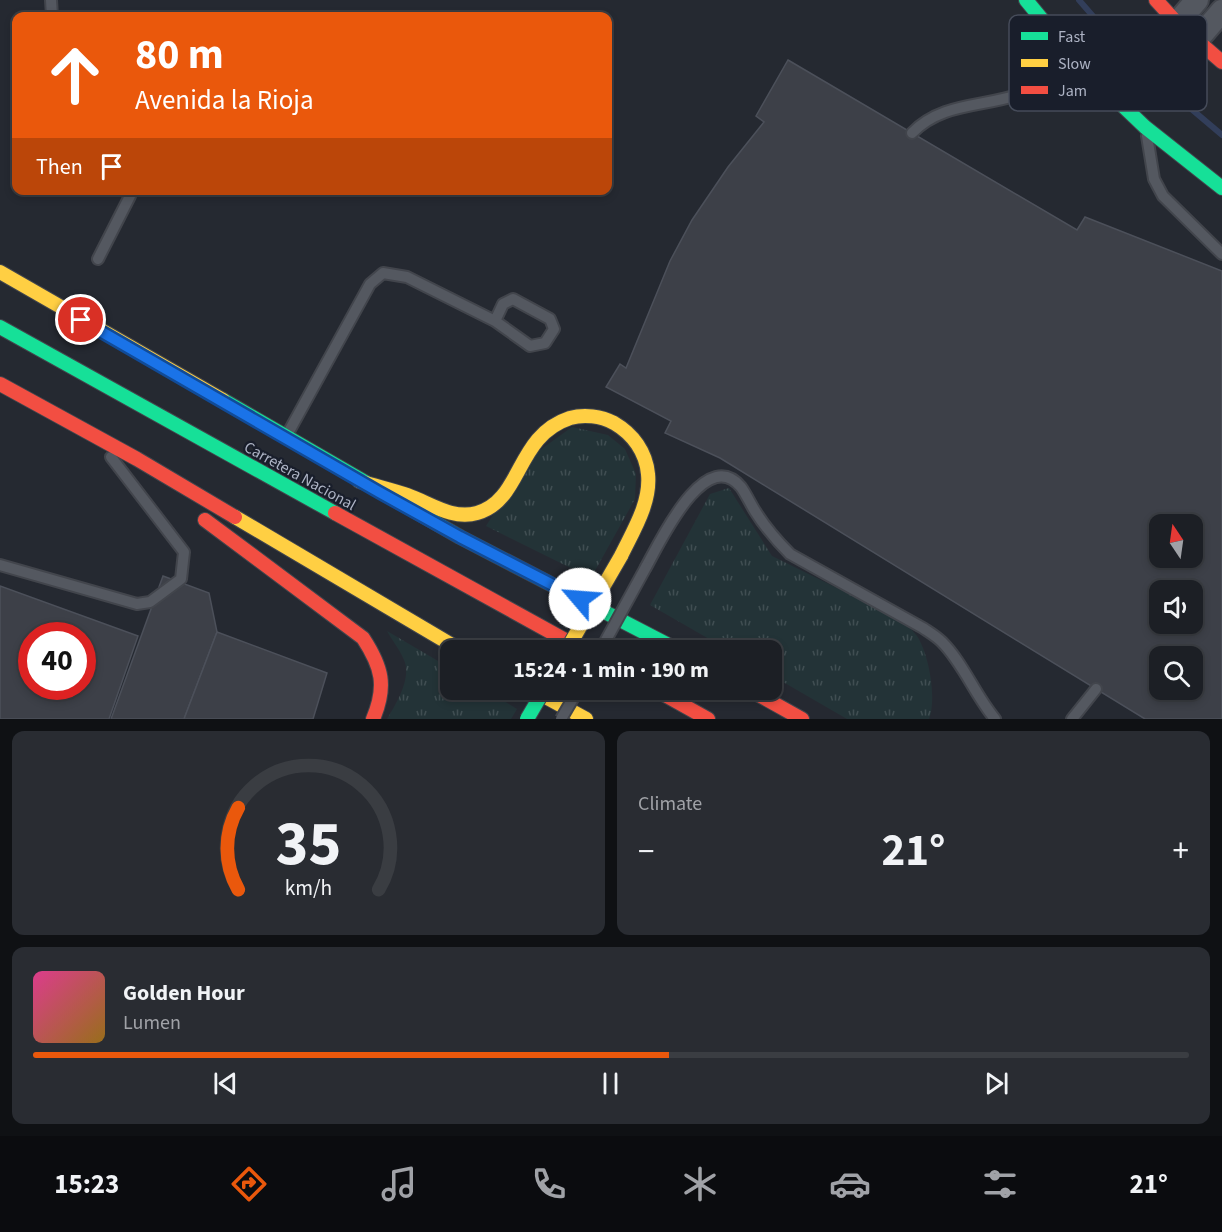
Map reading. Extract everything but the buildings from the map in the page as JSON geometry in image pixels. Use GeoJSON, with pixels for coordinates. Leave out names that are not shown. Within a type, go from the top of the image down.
{"type":"FeatureCollection","features":[{"type":"Feature","properties":{"kind":"main road"},"geometry":{"type":"LineString","coordinates":[[1026,0],[1038,15]]}},
{"type":"Feature","properties":{"kind":"main road"},"geometry":{"type":"LineString","coordinates":[[1156,0],[1170,15]]}},
{"type":"Feature","properties":{"kind":"main road"},"geometry":{"type":"LineString","coordinates":[[1207,49],[1222,62]]}},
{"type":"Feature","properties":{"kind":"main road"},"geometry":{"type":"LineString","coordinates":[[1128,111],[1222,188]]}},
{"type":"Feature","properties":{"kind":"main road"},"geometry":{"type":"LineString","coordinates":[[0,272],[359,481],[460,537],[659,640]]}},
{"type":"Feature","properties":{"kind":"main road","name":"Carretera Nacional"},"geometry":{"type":"LineString","coordinates":[[0,327],[565,640]]}},
{"type":"Feature","properties":{"kind":"main road"},"geometry":{"type":"LineString","coordinates":[[0,384],[137,459],[443,640]]}},
{"type":"Feature","properties":{"kind":"main road"},"geometry":{"type":"LineString","coordinates":[[359,481],[409,496],[447,513],[461,515],[477,513],[500,498],[541,434],[556,423],[578,417],[604,418],[622,426],[637,441],[645,459],[648,476],[647,493],[642,513],[621,556],[572,640]]}},
{"type":"Feature","properties":{"kind":"main road"},"geometry":{"type":"LineString","coordinates":[[137,459],[192,510],[363,638],[374,653],[380,669],[383,688],[374,719]]}},
{"type":"Feature","properties":{"kind":"main road"},"geometry":{"type":"LineString","coordinates":[[527,719],[538,700]]}},
{"type":"Feature","properties":{"kind":"main road"},"geometry":{"type":"LineString","coordinates":[[551,700],[586,719]]}},
{"type":"Feature","properties":{"kind":"main road"},"geometry":{"type":"LineString","coordinates":[[674,700],[708,719]]}},
{"type":"Feature","properties":{"kind":"main road"},"geometry":{"type":"LineString","coordinates":[[768,700],[802,719]]}},
{"type":"Feature","properties":{"kind":"street"},"geometry":{"type":"LineString","coordinates":[[1183,15],[1197,0]]}},
{"type":"Feature","properties":{"kind":"street"},"geometry":{"type":"LineString","coordinates":[[1207,28],[1222,11]]}},
{"type":"Feature","properties":{"kind":"lane"},"geometry":{"type":"LineString","coordinates":[[912,133],[922,122],[948,110],[1009,98]]}},
{"type":"Feature","properties":{"kind":"lane"},"geometry":{"type":"LineString","coordinates":[[1145,127],[1154,179],[1162,196],[1222,254]]}},
{"type":"Feature","properties":{"kind":"lane"},"geometry":{"type":"LineString","coordinates":[[98,259],[130,195]]}},
{"type":"Feature","properties":{"kind":"lane"},"geometry":{"type":"LineString","coordinates":[[285,438],[370,284],[383,273],[407,277],[495,321],[530,345],[545,343],[554,329],[550,319],[513,299],[503,304],[495,321]]}},
{"type":"Feature","properties":{"kind":"lane"},"geometry":{"type":"LineString","coordinates":[[0,565],[137,604],[150,602],[181,579],[184,552],[93,435]]}},
{"type":"Feature","properties":{"kind":"lane"},"geometry":{"type":"LineString","coordinates":[[606,640],[684,500],[698,487],[715,478],[734,481],[742,489],[774,538],[790,554],[923,627],[942,642],[953,655],[982,704],[994,719]]}},
{"type":"Feature","properties":{"kind":"lane"},"geometry":{"type":"LineString","coordinates":[[1072,719],[1096,689]]}},
{"type":"Feature","properties":{"kind":"lane"},"geometry":{"type":"LineString","coordinates":[[561,719],[573,700]]}},
{"type":"Feature","properties":{"kind":"green space"},"geometry":{"type":"Polygon","coordinates":[[[572,427],[608,435],[625,449],[636,474],[635,499],[591,578],[486,526],[529,458],[572,427]]]}},
{"type":"Feature","properties":{"kind":"green space"},"geometry":{"type":"Polygon","coordinates":[[[729,488],[772,556],[904,621],[917,636],[928,665],[932,689],[929,719],[847,719],[782,681],[782,640],[711,640],[650,605],[710,494],[729,488]]]}},
{"type":"Feature","properties":{"kind":"green space"},"geometry":{"type":"Polygon","coordinates":[[[387,631],[440,662],[440,700],[502,700],[517,709],[511,719],[387,719],[405,683],[406,667],[387,631]]]}},
{"type":"Feature","properties":{"kind":"waterway"},"geometry":{"type":"LineString","coordinates":[[1079,0],[1092,15]]}},
{"type":"Feature","properties":{"kind":"waterway"},"geometry":{"type":"LineString","coordinates":[[1194,111],[1222,135]]}},
{"type":"Feature","properties":{"kind":"traffic: fast"},"geometry":{"type":"LineString","coordinates":[[1026,0],[1038,15]]}},
{"type":"Feature","properties":{"kind":"traffic: fast"},"geometry":{"type":"LineString","coordinates":[[1128,111],[1222,188]]}},
{"type":"Feature","properties":{"kind":"traffic: fast"},"geometry":{"type":"LineString","coordinates":[[0,327],[335,513]]}},
{"type":"Feature","properties":{"kind":"traffic: fast"},"geometry":{"type":"LineString","coordinates":[[223,400],[460,537],[659,640]]}},
{"type":"Feature","properties":{"kind":"traffic: fast"},"geometry":{"type":"LineString","coordinates":[[527,719],[538,700]]}},
{"type":"Feature","properties":{"kind":"traffic: slow"},"geometry":{"type":"LineString","coordinates":[[0,272],[223,400]]}},
{"type":"Feature","properties":{"kind":"traffic: slow"},"geometry":{"type":"LineString","coordinates":[[359,481],[407,495],[441,510],[468,515],[477,513],[492,506],[503,495],[539,439],[552,427],[570,418],[598,417],[621,427],[633,438],[647,466],[647,496],[636,527],[621,556]]}},
{"type":"Feature","properties":{"kind":"traffic: slow"},"geometry":{"type":"LineString","coordinates":[[235,517],[443,640]]}},
{"type":"Feature","properties":{"kind":"traffic: slow"},"geometry":{"type":"LineString","coordinates":[[572,640],[621,556]]}},
{"type":"Feature","properties":{"kind":"traffic: slow"},"geometry":{"type":"LineString","coordinates":[[551,700],[586,719]]}},
{"type":"Feature","properties":{"kind":"traffic: jam"},"geometry":{"type":"LineString","coordinates":[[1156,0],[1170,15]]}},
{"type":"Feature","properties":{"kind":"traffic: jam"},"geometry":{"type":"LineString","coordinates":[[1207,49],[1222,62]]}},
{"type":"Feature","properties":{"kind":"traffic: jam"},"geometry":{"type":"LineString","coordinates":[[0,384],[137,459],[235,517]]}},
{"type":"Feature","properties":{"kind":"traffic: jam"},"geometry":{"type":"LineString","coordinates":[[335,513],[565,640]]}},
{"type":"Feature","properties":{"kind":"traffic: jam"},"geometry":{"type":"LineString","coordinates":[[205,520],[363,638],[375,658],[380,677],[380,696],[373,719]]}},
{"type":"Feature","properties":{"kind":"traffic: jam"},"geometry":{"type":"LineString","coordinates":[[674,700],[708,719]]}},
{"type":"Feature","properties":{"kind":"traffic: jam"},"geometry":{"type":"LineString","coordinates":[[768,700],[802,719]]}},
{"type":"Feature","properties":{"kind":"route"},"geometry":{"type":"LineString","coordinates":[[81,320],[379,492],[580,599]]}}]}
